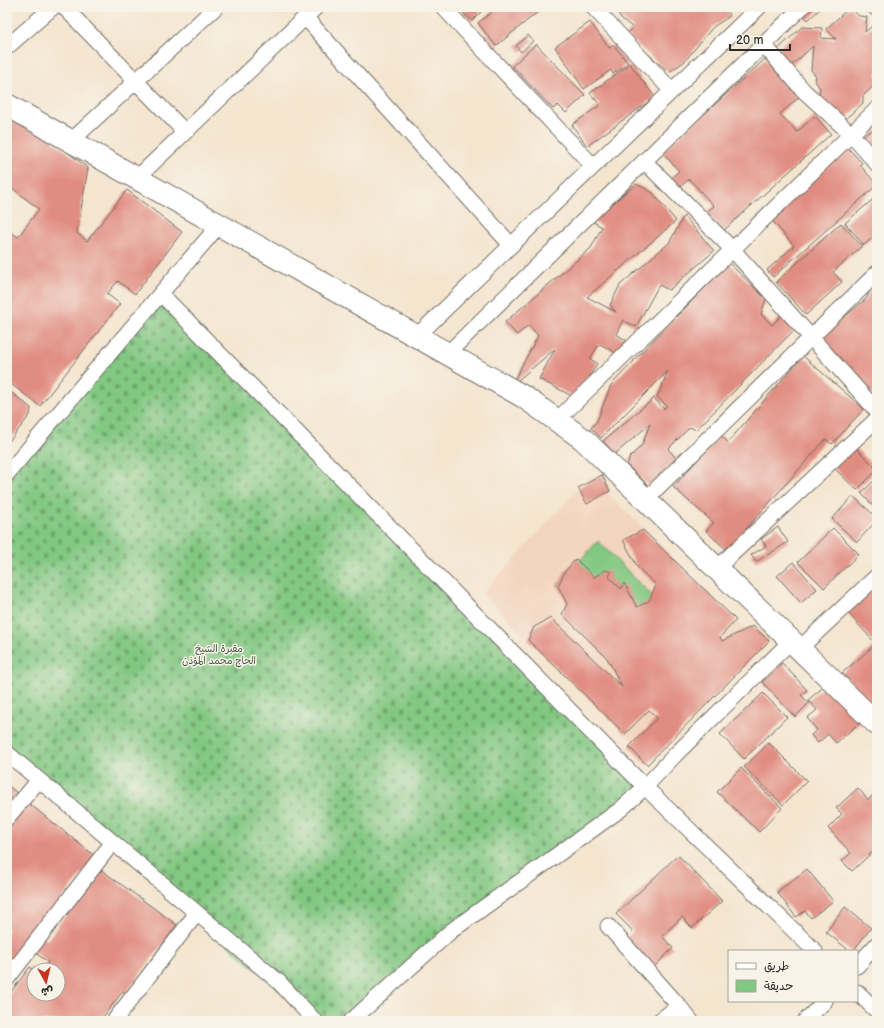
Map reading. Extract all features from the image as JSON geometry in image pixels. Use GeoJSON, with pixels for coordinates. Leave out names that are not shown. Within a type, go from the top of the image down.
{"type":"FeatureCollection","features":[{"type":"Feature","properties":{"kind":"street"},"geometry":{"type":"LineString","coordinates":[[7,47],[53,7]]}},
{"type":"Feature","properties":{"kind":"street"},"geometry":{"type":"LineString","coordinates":[[64,7],[185,132]]}},
{"type":"Feature","properties":{"kind":"street"},"geometry":{"type":"LineString","coordinates":[[70,141],[216,7]]}},
{"type":"Feature","properties":{"kind":"street"},"geometry":{"type":"LineString","coordinates":[[443,7],[593,166]]}},
{"type":"Feature","properties":{"kind":"street"},"geometry":{"type":"LineString","coordinates":[[593,7],[672,91]]}},
{"type":"Feature","properties":{"kind":"street"},"geometry":{"type":"LineString","coordinates":[[447,354],[802,7]]}},
{"type":"Feature","properties":{"kind":"street"},"geometry":{"type":"LineString","coordinates":[[416,336],[672,91],[750,10]]}},
{"type":"Feature","properties":{"kind":"street"},"geometry":{"type":"LineString","coordinates":[[137,178],[311,12],[511,245]]}},
{"type":"Feature","properties":{"kind":"street"},"geometry":{"type":"LineString","coordinates":[[764,45],[804,91],[851,134],[877,164]]}},
{"type":"Feature","properties":{"kind":"street"},"geometry":{"type":"LineString","coordinates":[[7,105],[524,397],[583,438],[876,722]]}},
{"type":"Feature","properties":{"kind":"street"},"geometry":{"type":"LineString","coordinates":[[557,420],[877,109]]}},
{"type":"Feature","properties":{"kind":"street"},"geometry":{"type":"LineString","coordinates":[[644,161],[732,249],[877,411]]}},
{"type":"Feature","properties":{"kind":"street"},"geometry":{"type":"LineString","coordinates":[[7,474],[219,225]]}},
{"type":"Feature","properties":{"kind":"street"},"geometry":{"type":"LineString","coordinates":[[646,499],[877,273]]}},
{"type":"Feature","properties":{"kind":"street"},"geometry":{"type":"LineString","coordinates":[[161,294],[645,787],[814,950]]}},
{"type":"Feature","properties":{"kind":"street"},"geometry":{"type":"LineString","coordinates":[[717,568],[877,419]]}},
{"type":"Feature","properties":{"kind":"street"},"geometry":{"type":"LineString","coordinates":[[351,1021],[451,931],[621,809],[645,787],[675,755],[795,645],[877,576]]}},
{"type":"Feature","properties":{"kind":"street"},"geometry":{"type":"LineString","coordinates":[[7,754],[279,982],[315,1021]]}},
{"type":"Feature","properties":{"kind":"street"},"geometry":{"type":"LineString","coordinates":[[7,818],[38,780]]}},
{"type":"Feature","properties":{"kind":"street"},"geometry":{"type":"LineString","coordinates":[[7,979],[113,842]]}},
{"type":"Feature","properties":{"kind":"street"},"geometry":{"type":"LineString","coordinates":[[114,1021],[197,913]]}},
{"type":"Feature","properties":{"kind":"street"},"geometry":{"type":"LineString","coordinates":[[608,926],[691,1021]]}},
{"type":"Feature","properties":{"kind":"street"},"geometry":{"type":"LineString","coordinates":[[858,965],[877,944]]}},
{"type":"Feature","properties":{"kind":"street"},"geometry":{"type":"LineString","coordinates":[[858,993],[877,1011]]}},
{"type":"Feature","properties":{"kind":"street"},"geometry":{"type":"LineString","coordinates":[[805,1021],[824,1002]]}},
{"type":"Feature","properties":{"kind":"street"},"geometry":{"type":"LineString","coordinates":[[659,1021],[679,1006]]}},
{"type":"Feature","properties":{"kind":"shaded area"},"geometry":{"type":"Polygon","coordinates":[[[590,476],[762,647],[651,759],[482,594],[590,476]]]}},
{"type":"Feature","properties":{"kind":"green space","name":"مقبرة الشيخ الحاج محمد المؤذن"},"geometry":{"type":"Polygon","coordinates":[[[161,294],[645,787],[536,870],[351,1021],[315,1021],[7,753],[7,474],[161,294]]]}},
{"type":"Feature","properties":{"kind":"green space"},"geometry":{"type":"Polygon","coordinates":[[[598,541],[672,616],[630,659],[557,585],[598,541]]]}},
{"type":"Feature","properties":{"kind":"building"},"geometry":{"type":"Polygon","coordinates":[[[469,7],[486,7],[472,21],[463,13],[469,7]]]}},
{"type":"Feature","properties":{"kind":"building"},"geometry":{"type":"Polygon","coordinates":[[[498,7],[544,7],[496,46],[478,23],[498,7]]]}},
{"type":"Feature","properties":{"kind":"building"},"geometry":{"type":"Polygon","coordinates":[[[614,7],[724,7],[730,16],[713,27],[684,62],[669,72],[626,35],[633,28],[621,18],[614,7]]]}},
{"type":"Feature","properties":{"kind":"building"},"geometry":{"type":"Polygon","coordinates":[[[803,7],[822,7],[808,20],[799,11],[803,7]]]}},
{"type":"Feature","properties":{"kind":"building"},"geometry":{"type":"Polygon","coordinates":[[[850,7],[859,16],[867,17],[865,32],[877,22],[877,83],[863,96],[863,103],[843,121],[819,96],[820,88],[815,81],[816,76],[811,70],[813,46],[791,66],[776,51],[802,27],[822,28],[821,38],[836,39],[826,29],[850,7]]]}},
{"type":"Feature","properties":{"kind":"building"},"geometry":{"type":"Polygon","coordinates":[[[590,22],[609,48],[614,45],[628,63],[613,74],[611,70],[584,89],[555,47],[590,22]]]}},
{"type":"Feature","properties":{"kind":"building"},"geometry":{"type":"Polygon","coordinates":[[[528,35],[533,41],[521,52],[516,46],[528,35]]]}},
{"type":"Feature","properties":{"kind":"building"},"geometry":{"type":"Polygon","coordinates":[[[536,44],[585,95],[566,113],[558,105],[553,109],[512,66],[536,44]]]}},
{"type":"Feature","properties":{"kind":"building"},"geometry":{"type":"Polygon","coordinates":[[[765,59],[799,97],[780,114],[797,132],[815,116],[831,134],[723,231],[706,212],[714,206],[689,179],[680,187],[671,178],[679,171],[662,152],[765,59]]]}},
{"type":"Feature","properties":{"kind":"building"},"geometry":{"type":"Polygon","coordinates":[[[630,64],[655,97],[587,146],[572,125],[600,105],[590,93],[630,64]]]}},
{"type":"Feature","properties":{"kind":"building"},"geometry":{"type":"Polygon","coordinates":[[[18,116],[22,117],[88,168],[77,233],[87,241],[127,190],[182,232],[135,294],[118,281],[107,294],[120,304],[40,406],[7,381],[7,229],[18,237],[39,209],[7,184],[7,131],[18,116]]]}},
{"type":"Feature","properties":{"kind":"building"},"geometry":{"type":"Polygon","coordinates":[[[877,127],[877,158],[863,136],[877,127]]]}},
{"type":"Feature","properties":{"kind":"building"},"geometry":{"type":"Polygon","coordinates":[[[848,148],[862,163],[860,165],[877,185],[773,277],[767,270],[794,246],[769,217],[848,148]]]}},
{"type":"Feature","properties":{"kind":"building"},"geometry":{"type":"Polygon","coordinates":[[[636,184],[652,192],[676,221],[587,297],[616,312],[610,305],[620,285],[669,243],[684,216],[714,251],[669,290],[659,285],[636,327],[623,320],[616,334],[626,340],[618,354],[600,344],[598,346],[590,359],[597,363],[578,399],[539,379],[555,349],[511,386],[538,336],[529,325],[517,335],[505,322],[591,248],[602,227],[592,221],[636,184]]]}},
{"type":"Feature","properties":{"kind":"building"},"geometry":{"type":"Polygon","coordinates":[[[877,196],[877,234],[864,245],[845,223],[877,196]]]}},
{"type":"Feature","properties":{"kind":"building"},"geometry":{"type":"Polygon","coordinates":[[[841,223],[862,246],[833,272],[842,282],[806,315],[776,282],[841,223]]]}},
{"type":"Feature","properties":{"kind":"building"},"geometry":{"type":"Polygon","coordinates":[[[729,263],[766,299],[761,314],[772,325],[782,315],[796,328],[696,430],[690,427],[668,449],[677,459],[650,487],[627,465],[630,457],[642,445],[650,424],[615,454],[603,441],[654,398],[664,409],[667,406],[657,397],[668,371],[601,438],[591,428],[597,421],[611,385],[729,263]]]}},
{"type":"Feature","properties":{"kind":"building"},"geometry":{"type":"Polygon","coordinates":[[[877,276],[877,391],[869,398],[813,334],[836,315],[843,318],[866,299],[877,276]]]}},
{"type":"Feature","properties":{"kind":"building"},"geometry":{"type":"Polygon","coordinates":[[[803,356],[864,409],[832,444],[826,439],[745,530],[747,532],[729,552],[706,531],[714,523],[673,487],[720,435],[728,442],[803,356]]]}},
{"type":"Feature","properties":{"kind":"building"},"geometry":{"type":"Polygon","coordinates":[[[7,389],[31,408],[30,415],[7,444],[7,389]]]}},
{"type":"Feature","properties":{"kind":"building"},"geometry":{"type":"Polygon","coordinates":[[[854,446],[877,469],[857,490],[833,467],[854,446]]]}},
{"type":"Feature","properties":{"kind":"building"},"geometry":{"type":"Polygon","coordinates":[[[602,475],[610,491],[587,504],[578,488],[602,475]]]}},
{"type":"Feature","properties":{"kind":"building"},"geometry":{"type":"Polygon","coordinates":[[[877,478],[877,510],[861,493],[877,478]]]}},
{"type":"Feature","properties":{"kind":"building"},"geometry":{"type":"Polygon","coordinates":[[[853,496],[877,518],[877,520],[857,542],[832,519],[853,496]]]}},
{"type":"Feature","properties":{"kind":"building"},"geometry":{"type":"Polygon","coordinates":[[[778,527],[788,542],[756,562],[751,555],[766,546],[761,539],[778,527]]]}},
{"type":"Feature","properties":{"kind":"building"},"geometry":{"type":"Polygon","coordinates":[[[833,528],[859,554],[824,588],[798,562],[833,528]]]}},
{"type":"Feature","properties":{"kind":"building"},"geometry":{"type":"Polygon","coordinates":[[[643,530],[736,620],[720,637],[722,641],[753,626],[769,641],[647,765],[629,747],[657,718],[649,710],[625,734],[528,640],[534,627],[551,618],[622,687],[607,658],[562,614],[567,604],[558,586],[565,571],[576,559],[594,577],[606,570],[611,572],[609,577],[621,589],[624,583],[637,607],[649,601],[656,585],[638,568],[623,540],[643,530]]]}},
{"type":"Feature","properties":{"kind":"building"},"geometry":{"type":"Polygon","coordinates":[[[793,562],[817,589],[801,603],[777,576],[793,562]]]}},
{"type":"Feature","properties":{"kind":"building"},"geometry":{"type":"Polygon","coordinates":[[[877,586],[877,706],[874,709],[842,673],[876,644],[847,612],[877,586]]]}},
{"type":"Feature","properties":{"kind":"building"},"geometry":{"type":"Polygon","coordinates":[[[782,663],[807,690],[801,695],[809,703],[795,717],[762,682],[782,663]]]}},
{"type":"Feature","properties":{"kind":"building"},"geometry":{"type":"Polygon","coordinates":[[[826,685],[865,718],[836,743],[828,734],[818,743],[811,735],[817,730],[807,718],[817,710],[808,700],[826,685]]]}},
{"type":"Feature","properties":{"kind":"building"},"geometry":{"type":"Polygon","coordinates":[[[763,693],[787,717],[744,759],[720,734],[763,693]]]}},
{"type":"Feature","properties":{"kind":"building"},"geometry":{"type":"Polygon","coordinates":[[[769,743],[807,781],[783,805],[744,767],[769,743]]]}},
{"type":"Feature","properties":{"kind":"building"},"geometry":{"type":"Polygon","coordinates":[[[741,768],[782,808],[759,832],[717,792],[741,768]]]}},
{"type":"Feature","properties":{"kind":"building"},"geometry":{"type":"Polygon","coordinates":[[[7,785],[16,792],[7,803],[7,785]]]}},
{"type":"Feature","properties":{"kind":"building"},"geometry":{"type":"Polygon","coordinates":[[[858,788],[868,800],[877,791],[877,848],[852,871],[842,861],[851,853],[828,828],[842,814],[836,808],[858,788]]]}},
{"type":"Feature","properties":{"kind":"building"},"geometry":{"type":"Polygon","coordinates":[[[27,802],[96,857],[7,966],[7,826],[27,802]]]}},
{"type":"Feature","properties":{"kind":"building"},"geometry":{"type":"Polygon","coordinates":[[[678,855],[722,901],[692,928],[682,917],[662,936],[673,948],[654,967],[626,938],[633,931],[616,914],[678,855]]]}},
{"type":"Feature","properties":{"kind":"building"},"geometry":{"type":"Polygon","coordinates":[[[100,869],[177,925],[126,993],[123,991],[100,1021],[12,1021],[7,1017],[7,997],[26,972],[26,1002],[66,1002],[66,962],[48,962],[30,949],[41,935],[47,940],[100,869]]]}},
{"type":"Feature","properties":{"kind":"building"},"geometry":{"type":"Polygon","coordinates":[[[807,869],[833,901],[811,918],[805,911],[796,917],[777,892],[807,869]]]}},
{"type":"Feature","properties":{"kind":"building"},"geometry":{"type":"Polygon","coordinates":[[[845,907],[871,928],[854,950],[849,950],[826,932],[845,907]]]}}]}
